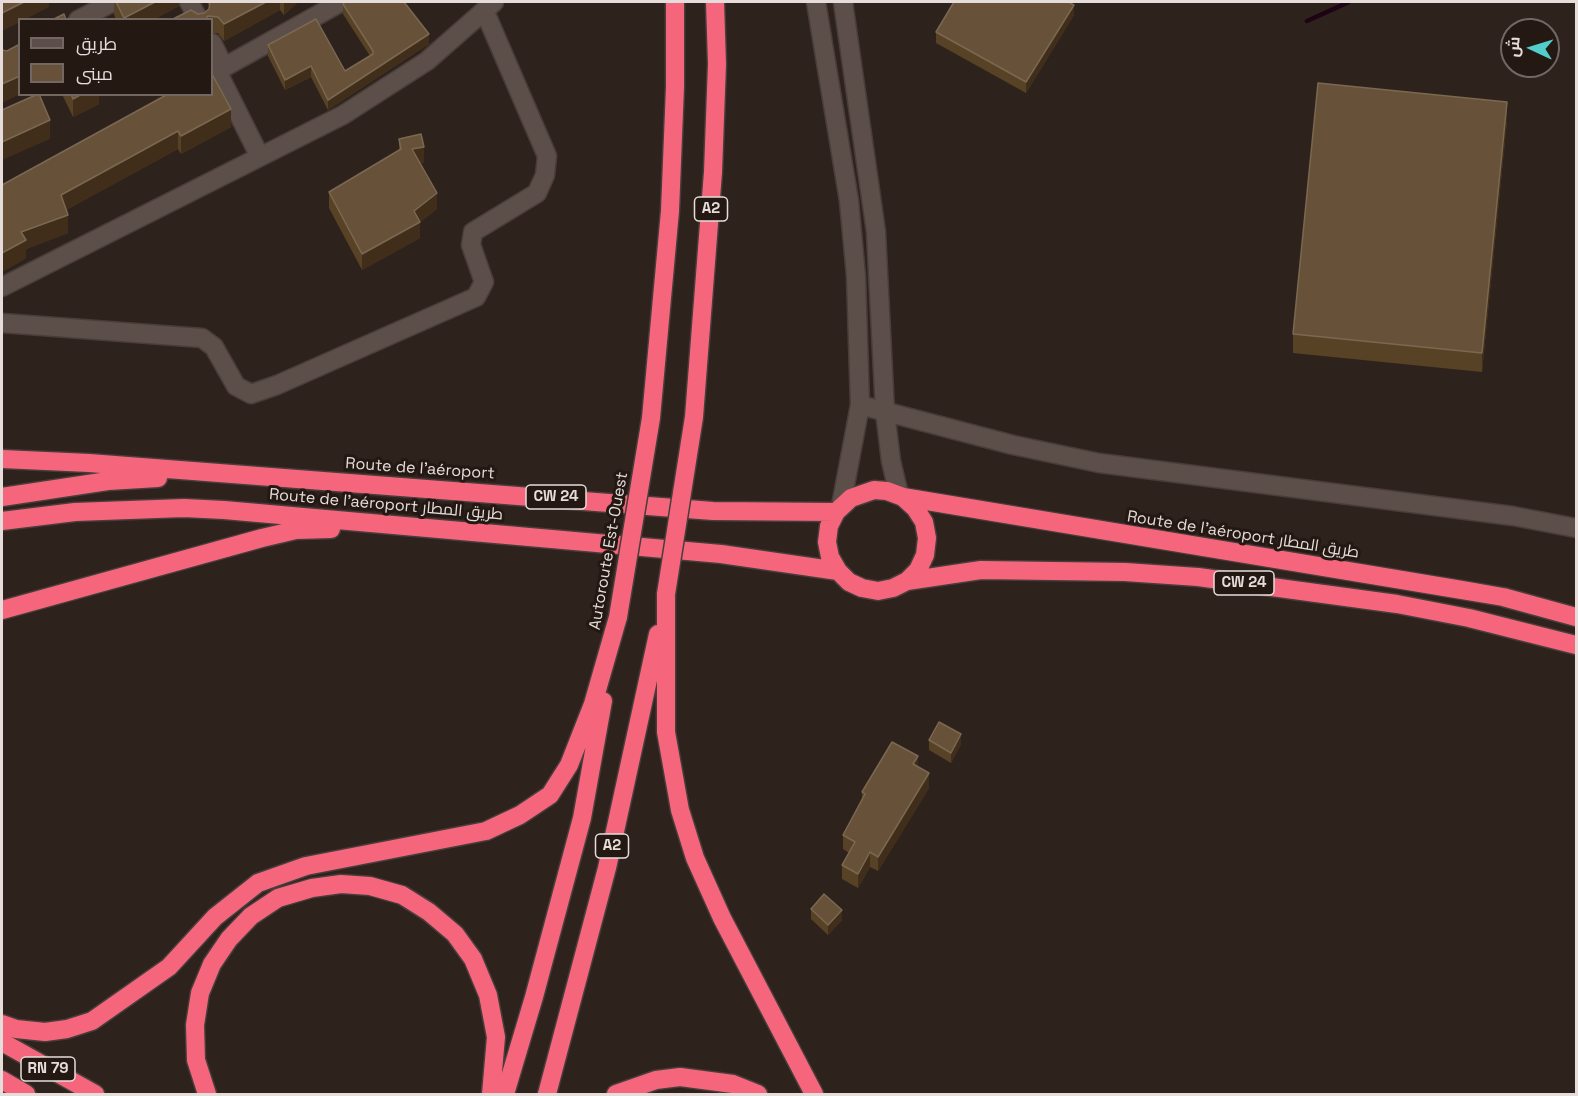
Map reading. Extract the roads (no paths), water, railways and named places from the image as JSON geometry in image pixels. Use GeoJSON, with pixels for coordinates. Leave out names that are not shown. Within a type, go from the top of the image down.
{"type":"FeatureCollection","features":[{"type":"Feature","properties":{"kind":"highway","name":"Autoroute Est-Ouest"},"geometry":{"type":"LineString","coordinates":[[505,1095],[582,818],[651,418],[670,211],[675,87],[675,2]]}},
{"type":"Feature","properties":{"kind":"highway","name":"A2"},"geometry":{"type":"LineString","coordinates":[[547,1095],[607,868],[666,594],[694,417],[713,172],[717,64],[715,2]]}},
{"type":"Feature","properties":{"kind":"highway","name":"Route de l'aéroport"},"geometry":{"type":"LineString","coordinates":[[2,459],[89,463],[276,479],[596,500],[713,511],[839,509]]}},
{"type":"Feature","properties":{"kind":"highway"},"geometry":{"type":"LineString","coordinates":[[2,497],[118,480],[276,479]]}},
{"type":"Feature","properties":{"kind":"highway"},"geometry":{"type":"LineString","coordinates":[[874,490],[901,496],[915,508],[924,522],[927,538],[926,555],[918,570],[907,581],[893,588],[878,591],[855,585],[838,571],[830,557],[827,542],[830,526],[839,509],[862,493],[874,490]]}},
{"type":"Feature","properties":{"kind":"highway","name":"Route de l'aéroport طريق المطار"},"geometry":{"type":"LineString","coordinates":[[901,496],[1503,597],[1576,617]]}},
{"type":"Feature","properties":{"kind":"highway","name":"Route de l'aéroport طريق المطار"},"geometry":{"type":"LineString","coordinates":[[2,521],[75,512],[184,508],[721,554],[838,571]]}},
{"type":"Feature","properties":{"kind":"highway"},"geometry":{"type":"LineString","coordinates":[[2,610],[73,588],[296,530],[399,525]]}},
{"type":"Feature","properties":{"kind":"highway","name":"CW 24"},"geometry":{"type":"LineString","coordinates":[[907,581],[981,570],[1125,572],[1198,577],[1397,604],[1469,618],[1576,645]]}},
{"type":"Feature","properties":{"kind":"highway"},"geometry":{"type":"LineString","coordinates":[[666,594],[666,732],[680,810],[695,858],[722,918],[814,1095]]}},
{"type":"Feature","properties":{"kind":"highway"},"geometry":{"type":"LineString","coordinates":[[2,1024],[16,1029],[45,1032],[67,1029],[92,1021],[169,967],[215,917],[258,883],[306,866],[486,831],[519,815],[550,795],[569,765],[593,704],[618,617]]}},
{"type":"Feature","properties":{"kind":"highway"},"geometry":{"type":"LineString","coordinates":[[207,1095],[196,1060],[195,1025],[200,993],[212,964],[229,939],[244,924],[278,898],[312,888],[341,884],[370,886],[402,895],[429,912],[455,934],[473,959],[488,995],[496,1037],[491,1095]]}},
{"type":"Feature","properties":{"kind":"highway","name":"RN 79"},"geometry":{"type":"LineString","coordinates":[[2,1042],[95,1095]]}},
{"type":"Feature","properties":{"kind":"highway"},"geometry":{"type":"LineString","coordinates":[[616,1095],[656,1080],[680,1077],[733,1084],[758,1095]]}},
{"type":"Feature","properties":{"kind":"highway","name":"RN 79"},"geometry":{"type":"LineString","coordinates":[[2,1080],[26,1095]]}},
{"type":"Feature","properties":{"kind":"street"},"geometry":{"type":"LineString","coordinates":[[82,18],[113,2]]}},
{"type":"Feature","properties":{"kind":"street"},"geometry":{"type":"LineString","coordinates":[[189,2],[198,18]]}},
{"type":"Feature","properties":{"kind":"street"},"geometry":{"type":"LineString","coordinates":[[218,71],[341,2]]}},
{"type":"Feature","properties":{"kind":"street"},"geometry":{"type":"LineString","coordinates":[[816,2],[854,237],[860,405],[839,509]]}},
{"type":"Feature","properties":{"kind":"street"},"geometry":{"type":"LineString","coordinates":[[843,2],[876,232],[885,412],[891,461],[901,496]]}},
{"type":"Feature","properties":{"kind":"street"},"geometry":{"type":"LineString","coordinates":[[2,287],[259,155],[343,115],[427,61],[490,7],[548,156],[537,193],[473,232],[471,245],[484,282],[476,297],[277,385],[251,394],[236,386],[214,347],[202,338],[2,323]]}},
{"type":"Feature","properties":{"kind":"street"},"geometry":{"type":"LineString","coordinates":[[213,48],[218,71],[259,155]]}},
{"type":"Feature","properties":{"kind":"street"},"geometry":{"type":"LineString","coordinates":[[860,405],[1013,445],[1100,463],[1513,516],[1576,528]]}},
{"type":"Feature","properties":{"kind":"waterway"},"geometry":{"type":"LineString","coordinates":[[1307,21],[1349,2]]}}]}
